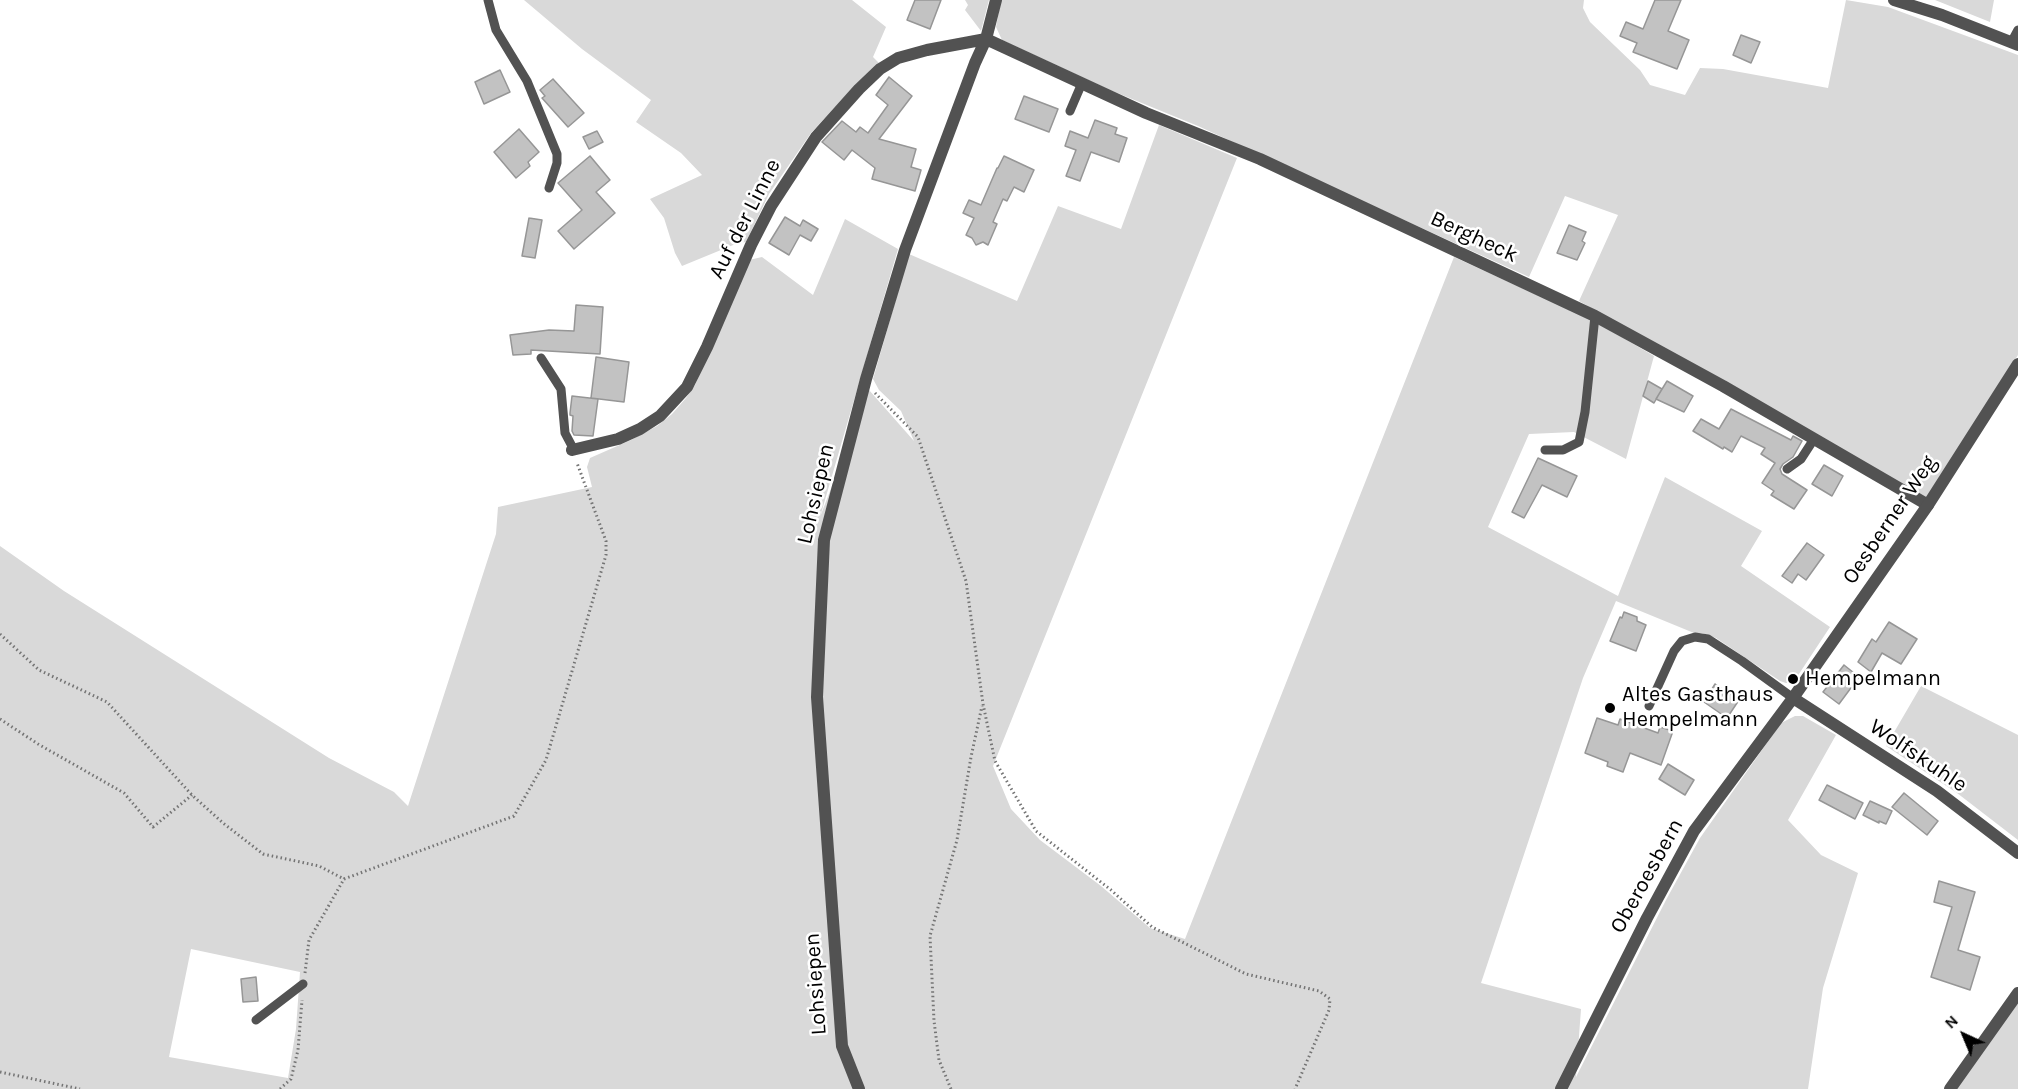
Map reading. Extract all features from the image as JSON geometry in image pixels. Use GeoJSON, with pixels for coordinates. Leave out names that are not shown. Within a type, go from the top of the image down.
{"type":"FeatureCollection","features":[{"type":"Feature","properties":{"kind":"street","name":"Lohsiepen"},"geometry":{"type":"LineString","coordinates":[[859,1089],[842,1046],[817,697],[824,540],[866,379],[905,250],[986,39],[996,0]]}},
{"type":"Feature","properties":{"kind":"street"},"geometry":{"type":"LineString","coordinates":[[1894,0],[1942,15],[2014,44]]}},
{"type":"Feature","properties":{"kind":"street","name":"Bergheck"},"geometry":{"type":"LineString","coordinates":[[986,39],[1146,113],[1260,159],[1595,316],[1928,505]]}},
{"type":"Feature","properties":{"kind":"street","name":"Auf der Linne"},"geometry":{"type":"LineString","coordinates":[[573,450],[618,439],[640,429],[660,416],[687,387],[771,206],[816,137],[880,69],[898,58],[986,39]]}},
{"type":"Feature","properties":{"kind":"street","name":"Oesberner Weg"},"geometry":{"type":"LineString","coordinates":[[1793,698],[1928,505],[2018,364]]}},
{"type":"Feature","properties":{"kind":"street","name":"Wolfskuhle"},"geometry":{"type":"LineString","coordinates":[[1793,698],[1936,791],[2018,853]]}},
{"type":"Feature","properties":{"kind":"street","name":"Oberoesbern"},"geometry":{"type":"LineString","coordinates":[[1561,1089],[1677,859],[1714,802],[1793,698]]}},
{"type":"Feature","properties":{"kind":"street"},"geometry":{"type":"LineString","coordinates":[[1950,1089],[2018,993]]}},
{"type":"Feature","properties":{"kind":"lane"},"geometry":{"type":"LineString","coordinates":[[489,0],[496,30],[527,81],[557,154],[557,163],[549,188]]}},
{"type":"Feature","properties":{"kind":"lane"},"geometry":{"type":"LineString","coordinates":[[2014,44],[2018,30]]}},
{"type":"Feature","properties":{"kind":"lane"},"geometry":{"type":"LineString","coordinates":[[1070,111],[1082,83]]}},
{"type":"Feature","properties":{"kind":"lane"},"geometry":{"type":"LineString","coordinates":[[1545,450],[1563,450],[1579,442],[1585,412],[1595,316]]}},
{"type":"Feature","properties":{"kind":"lane"},"geometry":{"type":"LineString","coordinates":[[541,358],[561,389],[565,433],[573,450]]}},
{"type":"Feature","properties":{"kind":"lane"},"geometry":{"type":"LineString","coordinates":[[1787,469],[1801,459],[1814,439]]}},
{"type":"Feature","properties":{"kind":"lane"},"geometry":{"type":"LineString","coordinates":[[1649,706],[1674,651],[1682,641],[1695,637],[1708,639],[1793,698]]}},
{"type":"Feature","properties":{"kind":"lane"},"geometry":{"type":"LineString","coordinates":[[256,1020],[303,984]]}},
{"type":"Feature","properties":{"kind":"path"},"geometry":{"type":"LineString","coordinates":[[866,379],[876,395],[918,437],[966,581],[982,704],[995,761],[1036,831],[1111,890],[1152,927],[1246,974],[1319,991],[1330,999],[1329,1010],[1295,1089]]}},
{"type":"Feature","properties":{"kind":"path"},"geometry":{"type":"LineString","coordinates":[[280,1089],[291,1079],[302,1017],[303,984],[309,940],[344,879],[513,816],[546,760],[606,555],[606,541],[573,450]]}},
{"type":"Feature","properties":{"kind":"path"},"geometry":{"type":"LineString","coordinates":[[0,634],[39,670],[107,702],[192,795],[263,854],[319,866],[344,879]]}},
{"type":"Feature","properties":{"kind":"path"},"geometry":{"type":"LineString","coordinates":[[951,1089],[939,1060],[935,1031],[930,936],[957,840],[982,704]]}},
{"type":"Feature","properties":{"kind":"path"},"geometry":{"type":"LineString","coordinates":[[0,719],[38,744],[124,793],[153,827],[192,795]]}},
{"type":"Feature","properties":{"kind":"path"},"geometry":{"type":"LineString","coordinates":[[0,1072],[80,1089]]}},
{"type":"Feature","properties":{"kind":"shaded area"},"geometry":{"type":"Polygon","coordinates":[[[524,0],[852,0],[886,27],[873,57],[879,63],[857,83],[811,133],[769,194],[746,242],[738,243],[682,266],[675,253],[664,218],[650,199],[702,175],[681,153],[636,122],[651,100],[582,49],[524,0]]]}},
{"type":"Feature","properties":{"kind":"shaded area"},"geometry":{"type":"Polygon","coordinates":[[[965,0],[989,0],[981,31],[965,10],[968,5],[965,0]]]}},
{"type":"Feature","properties":{"kind":"shaded area"},"geometry":{"type":"Polygon","coordinates":[[[1001,0],[1584,0],[1583,8],[1590,22],[1640,70],[1650,85],[1685,95],[1700,68],[1723,69],[1828,88],[1846,0],[1888,7],[2018,55],[2018,355],[1927,498],[1579,301],[1618,215],[1565,196],[1529,277],[1198,126],[1110,90],[1002,40],[996,27],[1001,0]]]}},
{"type":"Feature","properties":{"kind":"shaded area"},"geometry":{"type":"Polygon","coordinates":[[[1935,0],[1994,0],[1990,22],[1935,0]]]}},
{"type":"Feature","properties":{"kind":"shaded area"},"geometry":{"type":"Polygon","coordinates":[[[1159,125],[1237,158],[993,766],[1011,809],[1040,840],[1101,886],[1150,928],[1185,939],[1454,257],[1596,322],[1654,356],[1626,459],[1574,432],[1529,434],[1488,527],[1618,596],[1665,477],[1762,531],[1741,566],[1830,627],[1793,683],[1786,683],[1716,638],[1694,633],[1616,601],[1583,678],[1481,983],[1581,1009],[1576,1077],[1700,838],[1781,723],[1795,716],[1803,716],[1836,735],[1788,820],[1821,855],[1858,873],[1823,988],[1808,1089],[0,1089],[0,546],[64,591],[329,758],[394,792],[408,806],[496,534],[498,507],[592,487],[587,467],[590,458],[631,440],[657,426],[672,414],[695,385],[749,260],[762,257],[813,295],[845,219],[898,249],[820,517],[869,390],[914,441],[901,411],[879,390],[873,379],[909,254],[1017,301],[1058,206],[1121,229],[1159,125]],[[191,949],[169,1057],[288,1078],[296,1029],[300,972],[191,949]]]}},
{"type":"Feature","properties":{"kind":"shaded area"},"geometry":{"type":"Polygon","coordinates":[[[1921,686],[2018,735],[2018,840],[1957,793],[1886,746],[1921,686]]]}},
{"type":"Feature","properties":{"kind":"shaded area"},"geometry":{"type":"Polygon","coordinates":[[[2018,1002],[2018,1089],[1956,1089],[2018,1002]]]}},
{"type":"Feature","properties":{"kind":"building"},"geometry":{"type":"Polygon","coordinates":[[[915,0],[941,0],[930,29],[907,20],[915,0]]]}},
{"type":"Feature","properties":{"kind":"building"},"geometry":{"type":"Polygon","coordinates":[[[1655,0],[1681,0],[1668,31],[1689,40],[1677,69],[1633,52],[1637,43],[1620,36],[1626,22],[1643,29],[1655,0]]]}},
{"type":"Feature","properties":{"kind":"building"},"geometry":{"type":"Polygon","coordinates":[[[1741,35],[1760,42],[1751,63],[1733,55],[1741,35]]]}},
{"type":"Feature","properties":{"kind":"building"},"geometry":{"type":"Polygon","coordinates":[[[500,70],[510,92],[484,104],[475,82],[500,70]]]}},
{"type":"Feature","properties":{"kind":"building"},"geometry":{"type":"Polygon","coordinates":[[[889,77],[912,96],[879,139],[916,149],[911,167],[921,170],[915,191],[872,179],[875,168],[852,150],[844,160],[822,142],[842,121],[856,132],[860,127],[868,133],[888,105],[876,95],[889,77]]]}},
{"type":"Feature","properties":{"kind":"building"},"geometry":{"type":"Polygon","coordinates":[[[553,79],[584,113],[568,127],[542,98],[545,96],[540,90],[553,79]]]}},
{"type":"Feature","properties":{"kind":"building"},"geometry":{"type":"Polygon","coordinates":[[[1024,96],[1058,109],[1049,132],[1015,119],[1024,96]]]}},
{"type":"Feature","properties":{"kind":"building"},"geometry":{"type":"Polygon","coordinates":[[[1095,120],[1117,128],[1115,134],[1127,138],[1119,162],[1091,152],[1080,181],[1066,176],[1076,150],[1065,146],[1070,131],[1088,138],[1095,120]]]}},
{"type":"Feature","properties":{"kind":"building"},"geometry":{"type":"Polygon","coordinates":[[[519,129],[539,152],[528,162],[530,166],[516,178],[494,152],[519,129]]]}},
{"type":"Feature","properties":{"kind":"building"},"geometry":{"type":"Polygon","coordinates":[[[597,131],[603,142],[589,149],[583,137],[597,131]]]}},
{"type":"Feature","properties":{"kind":"building"},"geometry":{"type":"Polygon","coordinates":[[[590,156],[610,180],[596,192],[615,213],[574,249],[558,231],[582,210],[558,183],[590,156]]]}},
{"type":"Feature","properties":{"kind":"building"},"geometry":{"type":"Polygon","coordinates":[[[1004,156],[1034,170],[1024,192],[1014,187],[1007,201],[1003,199],[993,222],[997,224],[988,245],[983,242],[976,245],[972,238],[966,235],[974,218],[963,213],[969,200],[981,205],[1004,156]]]}},
{"type":"Feature","properties":{"kind":"building"},"geometry":{"type":"Polygon","coordinates":[[[785,217],[800,226],[803,220],[818,229],[811,241],[800,235],[789,255],[769,243],[785,217]]]}},
{"type":"Feature","properties":{"kind":"building"},"geometry":{"type":"Polygon","coordinates":[[[529,218],[542,220],[535,258],[522,256],[529,218]]]}},
{"type":"Feature","properties":{"kind":"building"},"geometry":{"type":"Polygon","coordinates":[[[1569,225],[1586,232],[1582,241],[1585,243],[1577,260],[1557,253],[1569,225]]]}},
{"type":"Feature","properties":{"kind":"building"},"geometry":{"type":"Polygon","coordinates":[[[576,305],[603,307],[600,354],[531,350],[531,354],[513,355],[510,335],[549,330],[574,331],[576,305]]]}},
{"type":"Feature","properties":{"kind":"building"},"geometry":{"type":"Polygon","coordinates":[[[596,357],[629,362],[624,402],[591,398],[596,357]]]}},
{"type":"Feature","properties":{"kind":"building"},"geometry":{"type":"Polygon","coordinates":[[[1648,381],[1662,389],[1654,403],[1643,396],[1648,381]]]}},
{"type":"Feature","properties":{"kind":"building"},"geometry":{"type":"Polygon","coordinates":[[[1667,381],[1693,396],[1684,412],[1656,399],[1667,381]]]}},
{"type":"Feature","properties":{"kind":"building"},"geometry":{"type":"Polygon","coordinates":[[[572,396],[598,399],[593,436],[574,435],[573,416],[570,415],[572,396]]]}},
{"type":"Feature","properties":{"kind":"building"},"geometry":{"type":"Polygon","coordinates":[[[1731,409],[1791,440],[1793,436],[1802,441],[1793,457],[1780,469],[1782,474],[1807,490],[1794,509],[1771,495],[1774,491],[1762,483],[1775,463],[1761,454],[1765,448],[1741,436],[1732,452],[1693,431],[1701,419],[1719,429],[1731,409]]]}},
{"type":"Feature","properties":{"kind":"building"},"geometry":{"type":"Polygon","coordinates":[[[1538,458],[1577,476],[1567,497],[1542,485],[1524,518],[1512,512],[1538,458]]]}},
{"type":"Feature","properties":{"kind":"building"},"geometry":{"type":"Polygon","coordinates":[[[1824,465],[1843,476],[1832,496],[1812,484],[1824,465]]]}},
{"type":"Feature","properties":{"kind":"building"},"geometry":{"type":"Polygon","coordinates":[[[1807,543],[1824,555],[1806,580],[1798,574],[1792,583],[1782,576],[1807,543]]]}},
{"type":"Feature","properties":{"kind":"building"},"geometry":{"type":"Polygon","coordinates":[[[1624,612],[1637,617],[1637,621],[1646,625],[1636,651],[1610,641],[1624,612]]]}},
{"type":"Feature","properties":{"kind":"building"},"geometry":{"type":"Polygon","coordinates":[[[1889,622],[1917,639],[1901,664],[1882,653],[1871,672],[1858,662],[1872,639],[1876,642],[1889,622]]]}},
{"type":"Feature","properties":{"kind":"building"},"geometry":{"type":"Polygon","coordinates":[[[1844,665],[1859,677],[1839,704],[1823,692],[1844,665]]]}},
{"type":"Feature","properties":{"kind":"building"},"geometry":{"type":"Polygon","coordinates":[[[1715,684],[1739,700],[1727,718],[1704,702],[1715,684]]]}},
{"type":"Feature","properties":{"kind":"building"},"geometry":{"type":"Polygon","coordinates":[[[1597,718],[1618,725],[1620,719],[1658,733],[1660,727],[1673,731],[1661,765],[1630,753],[1623,772],[1607,766],[1608,762],[1585,753],[1597,718]]]}},
{"type":"Feature","properties":{"kind":"building"},"geometry":{"type":"Polygon","coordinates":[[[1668,764],[1694,780],[1685,795],[1659,779],[1668,764]]]}},
{"type":"Feature","properties":{"kind":"building"},"geometry":{"type":"Polygon","coordinates":[[[1827,785],[1863,803],[1855,819],[1819,800],[1827,785]]]}},
{"type":"Feature","properties":{"kind":"building"},"geometry":{"type":"Polygon","coordinates":[[[1904,793],[1938,821],[1927,835],[1892,807],[1904,793]]]}},
{"type":"Feature","properties":{"kind":"building"},"geometry":{"type":"Polygon","coordinates":[[[1870,801],[1892,811],[1886,824],[1863,815],[1870,801]]]}},
{"type":"Feature","properties":{"kind":"building"},"geometry":{"type":"Polygon","coordinates":[[[1939,881],[1975,892],[1958,950],[1980,957],[1970,990],[1931,977],[1952,907],[1934,902],[1939,881]]]}},
{"type":"Feature","properties":{"kind":"building"},"geometry":{"type":"Polygon","coordinates":[[[256,977],[258,1001],[243,1002],[241,979],[256,977]]]}},
{"type":"Feature","properties":{"kind":"place","name":"Hempelmann"},"geometry":{"type":"Point","coordinates":[1793,679]}},
{"type":"Feature","properties":{"kind":"place","name":"Altes Gasthaus Hempelmann"},"geometry":{"type":"Point","coordinates":[1610,708]}}]}
